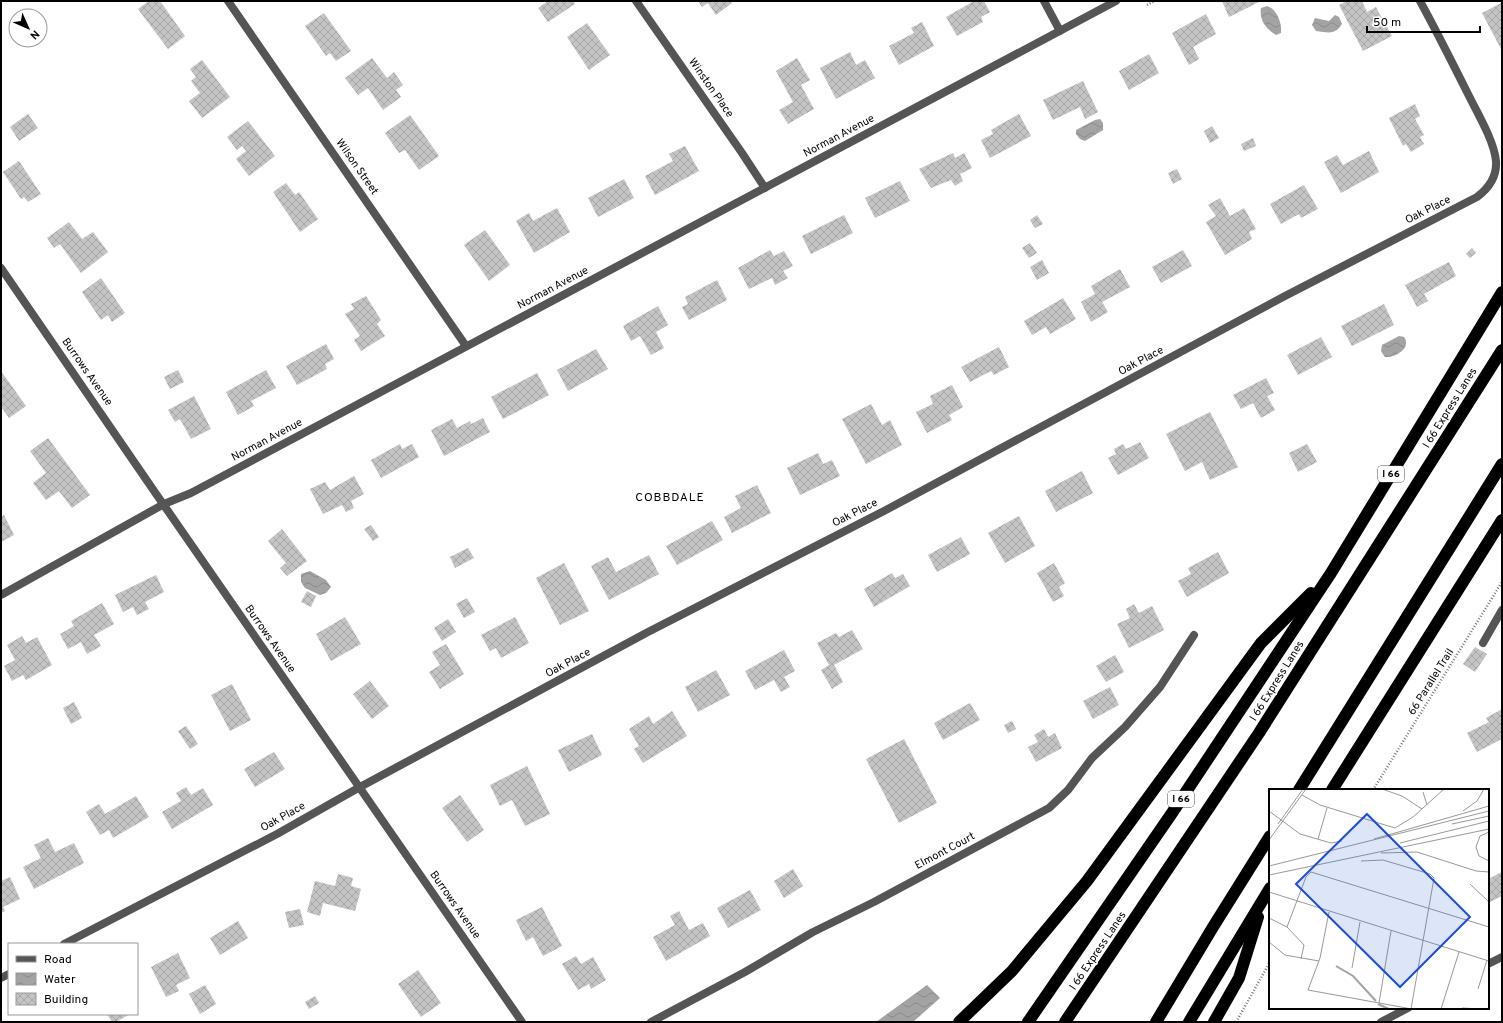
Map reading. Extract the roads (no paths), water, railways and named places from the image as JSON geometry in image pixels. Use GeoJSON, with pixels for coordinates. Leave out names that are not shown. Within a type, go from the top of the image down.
{"type":"FeatureCollection","features":[{"type":"Feature","properties":{"kind":"highway","name":"I 66"},"geometry":{"type":"LineString","coordinates":[[1028,1022],[1172,813],[1331,573],[1502,292]]}},
{"type":"Feature","properties":{"kind":"highway","name":"I 66 Express Lanes"},"geometry":{"type":"LineString","coordinates":[[1065,1022],[1259,734],[1502,350]]}},
{"type":"Feature","properties":{"kind":"highway"},"geometry":{"type":"LineString","coordinates":[[1300,789],[1502,464]]}},
{"type":"Feature","properties":{"kind":"highway"},"geometry":{"type":"LineString","coordinates":[[1333,789],[1502,520]]}},
{"type":"Feature","properties":{"kind":"highway"},"geometry":{"type":"LineString","coordinates":[[959,1022],[1012,971],[1087,881],[1261,643],[1331,573]]}},
{"type":"Feature","properties":{"kind":"highway"},"geometry":{"type":"LineString","coordinates":[[1156,1022],[1269,838]]}},
{"type":"Feature","properties":{"kind":"highway"},"geometry":{"type":"LineString","coordinates":[[1189,1022],[1267,894]]}},
{"type":"Feature","properties":{"kind":"highway"},"geometry":{"type":"LineString","coordinates":[[1214,1022],[1239,978],[1267,894]]}},
{"type":"Feature","properties":{"kind":"street","name":"Wilson Street"},"geometry":{"type":"LineString","coordinates":[[228,1],[466,346]]}},
{"type":"Feature","properties":{"kind":"street","name":"Winston Place"},"geometry":{"type":"LineString","coordinates":[[636,1],[738,146],[765,188]]}},
{"type":"Feature","properties":{"kind":"street"},"geometry":{"type":"LineString","coordinates":[[1044,1],[1060,31]]}},
{"type":"Feature","properties":{"kind":"street","name":"Norman Avenue"},"geometry":{"type":"LineString","coordinates":[[1,595],[164,504],[198,490],[1116,1]]}},
{"type":"Feature","properties":{"kind":"street","name":"Oak Place"},"geometry":{"type":"LineString","coordinates":[[66,943],[276,834],[360,787],[648,632],[884,510],[1285,296],[1478,197],[1486,191],[1493,180],[1496,169],[1496,160],[1483,124],[1420,1]]}},
{"type":"Feature","properties":{"kind":"street","name":"Burrows Avenue"},"geometry":{"type":"LineString","coordinates":[[1,268],[522,1022]]}},
{"type":"Feature","properties":{"kind":"street"},"geometry":{"type":"LineString","coordinates":[[1483,643],[1502,610]]}},
{"type":"Feature","properties":{"kind":"street","name":"Elmont Court"},"geometry":{"type":"LineString","coordinates":[[651,1022],[745,972],[813,932],[1048,808],[1068,790],[1092,758],[1125,727],[1160,687],[1194,635]]}},
{"type":"Feature","properties":{"kind":"street"},"geometry":{"type":"LineString","coordinates":[[1489,964],[1502,957]]}},
{"type":"Feature","properties":{"kind":"street"},"geometry":{"type":"LineString","coordinates":[[1381,1022],[1406,1009]]}},
{"type":"Feature","properties":{"kind":"water"},"geometry":{"type":"Polygon","coordinates":[[[1267,6],[1276,13],[1281,25],[1281,33],[1276,35],[1264,24],[1261,16],[1261,8],[1267,6]]]}},
{"type":"Feature","properties":{"kind":"water"},"geometry":{"type":"Polygon","coordinates":[[[1335,15],[1339,17],[1342,24],[1333,32],[1316,31],[1312,25],[1315,18],[1329,21],[1335,15]]]}},
{"type":"Feature","properties":{"kind":"water"},"geometry":{"type":"Polygon","coordinates":[[[1100,119],[1103,123],[1103,130],[1085,141],[1080,139],[1076,134],[1076,130],[1100,119]]]}},
{"type":"Feature","properties":{"kind":"water"},"geometry":{"type":"Polygon","coordinates":[[[1399,336],[1404,337],[1406,341],[1404,348],[1398,354],[1385,357],[1381,351],[1382,345],[1399,336]]]}},
{"type":"Feature","properties":{"kind":"water"},"geometry":{"type":"Polygon","coordinates":[[[310,571],[326,580],[331,587],[326,593],[320,595],[305,588],[301,582],[301,574],[310,571]]]}},
{"type":"Feature","properties":{"kind":"water"},"geometry":{"type":"Polygon","coordinates":[[[927,985],[940,998],[913,1022],[876,1022],[927,985]]]}},
{"type":"Feature","properties":{"kind":"district","name":"COBBDALE"},"geometry":{"type":"Point","coordinates":[670,498]}}]}
